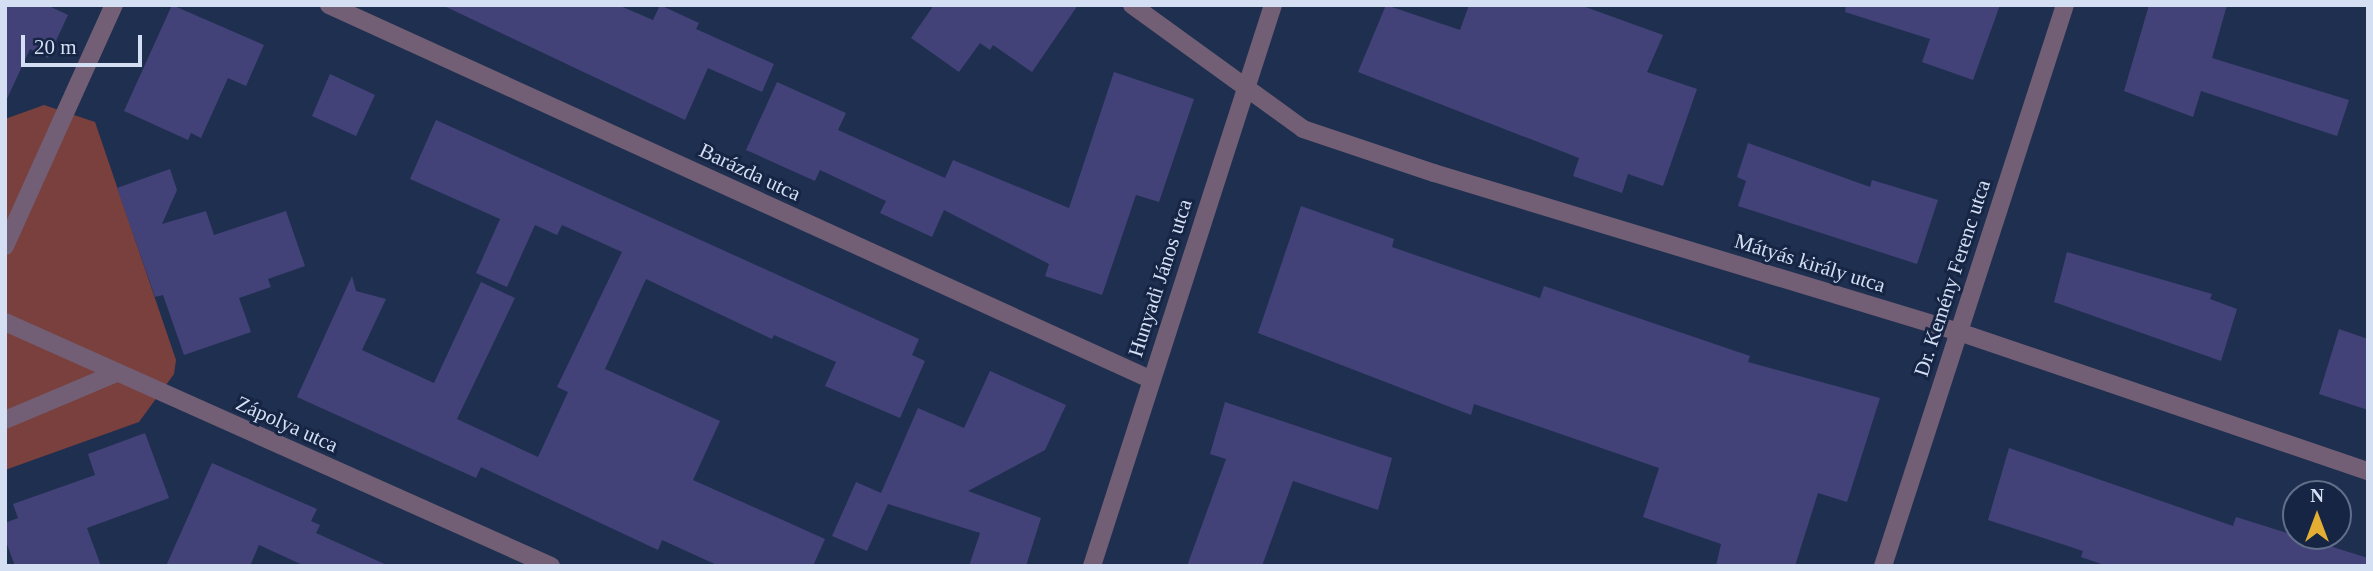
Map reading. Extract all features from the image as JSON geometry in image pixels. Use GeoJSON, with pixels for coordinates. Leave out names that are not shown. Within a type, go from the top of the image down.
{"type":"FeatureCollection","features":[{"type":"Feature","properties":{"kind":"street"},"geometry":{"type":"LineString","coordinates":[[5,246],[114,5]]}},
{"type":"Feature","properties":{"kind":"street","name":"Barázda utca"},"geometry":{"type":"LineString","coordinates":[[329,5],[1152,380]]}},
{"type":"Feature","properties":{"kind":"street","name":"Mátyás király utca"},"geometry":{"type":"LineString","coordinates":[[1132,5],[1303,129],[1959,332],[2368,471]]}},
{"type":"Feature","properties":{"kind":"street","name":"Hunyadi János utca"},"geometry":{"type":"LineString","coordinates":[[1092,566],[1273,5]]}},
{"type":"Feature","properties":{"kind":"street","name":"Dr. Kemény Ferenc utca"},"geometry":{"type":"LineString","coordinates":[[1883,566],[2065,5]]}},
{"type":"Feature","properties":{"kind":"street","name":"Zápolya utca"},"geometry":{"type":"LineString","coordinates":[[5,323],[551,566]]}},
{"type":"Feature","properties":{"kind":"street"},"geometry":{"type":"LineString","coordinates":[[5,420],[116,373]]}},
{"type":"Feature","properties":{"kind":"shaded area"},"geometry":{"type":"Polygon","coordinates":[[[44,105],[95,122],[176,360],[174,374],[139,422],[5,470],[5,119],[44,105]]]}},
{"type":"Feature","properties":{"kind":"building"},"geometry":{"type":"Polygon","coordinates":[[[5,5],[47,5],[68,15],[48,58],[30,49],[5,103],[5,5]]]}},
{"type":"Feature","properties":{"kind":"building"},"geometry":{"type":"Polygon","coordinates":[[[172,5],[264,45],[246,86],[228,78],[201,138],[191,133],[188,140],[124,111],[172,5]]]}},
{"type":"Feature","properties":{"kind":"building"},"geometry":{"type":"Polygon","coordinates":[[[442,5],[618,5],[653,20],[660,5],[699,23],[696,29],[774,64],[762,92],[708,68],[685,120],[442,5]]]}},
{"type":"Feature","properties":{"kind":"building"},"geometry":{"type":"Polygon","coordinates":[[[934,5],[1078,5],[1032,72],[993,45],[990,50],[980,43],[959,72],[911,38],[934,5]]]}},
{"type":"Feature","properties":{"kind":"building"},"geometry":{"type":"Polygon","coordinates":[[[1386,5],[1460,30],[1469,5],[1580,5],[1663,35],[1647,72],[1697,89],[1663,186],[1628,174],[1622,193],[1573,176],[1579,158],[1358,72],[1386,5]]]}},
{"type":"Feature","properties":{"kind":"building"},"geometry":{"type":"Polygon","coordinates":[[[1846,5],[2000,5],[1973,80],[1922,62],[1930,39],[1845,12],[1846,5]]]}},
{"type":"Feature","properties":{"kind":"building"},"geometry":{"type":"Polygon","coordinates":[[[2149,5],[2227,5],[2212,58],[2349,100],[2337,136],[2201,91],[2193,117],[2124,91],[2149,5]]]}},
{"type":"Feature","properties":{"kind":"building"},"geometry":{"type":"Polygon","coordinates":[[[1114,72],[1194,99],[1159,202],[1136,195],[1102,295],[1045,276],[1049,264],[944,210],[932,237],[880,213],[886,201],[820,170],[815,181],[746,150],[777,82],[846,113],[838,130],[945,178],[953,160],[1069,208],[1114,72]]]}},
{"type":"Feature","properties":{"kind":"building"},"geometry":{"type":"Polygon","coordinates":[[[330,74],[375,95],[356,136],[312,116],[330,74]]]}},
{"type":"Feature","properties":{"kind":"building"},"geometry":{"type":"Polygon","coordinates":[[[436,120],[919,339],[912,355],[925,361],[900,418],[825,386],[836,362],[774,335],[772,339],[646,279],[605,369],[720,421],[693,480],[825,539],[813,566],[719,566],[662,540],[658,550],[481,467],[476,478],[297,397],[352,276],[356,291],[386,299],[362,350],[434,383],[481,282],[515,298],[457,419],[538,457],[568,392],[557,387],[622,252],[562,225],[557,235],[535,225],[507,287],[476,273],[500,219],[410,179],[436,120]]]}},
{"type":"Feature","properties":{"kind":"building"},"geometry":{"type":"Polygon","coordinates":[[[1748,143],[1870,187],[1872,180],[1938,200],[1917,264],[1738,206],[1746,181],[1737,177],[1748,143]]]}},
{"type":"Feature","properties":{"kind":"building"},"geometry":{"type":"Polygon","coordinates":[[[170,169],[177,190],[162,224],[206,211],[214,235],[286,211],[305,266],[268,279],[271,287],[239,298],[251,332],[184,355],[163,295],[155,297],[117,188],[170,169]]]}},
{"type":"Feature","properties":{"kind":"building"},"geometry":{"type":"Polygon","coordinates":[[[1301,206],[1394,239],[1392,247],[1540,298],[1544,286],[1750,356],[1748,362],[1880,398],[1847,502],[1818,493],[1795,566],[1716,566],[1721,544],[1643,517],[1659,468],[1474,404],[1471,415],[1258,333],[1301,206]]]}},
{"type":"Feature","properties":{"kind":"building"},"geometry":{"type":"Polygon","coordinates":[[[2067,252],[2212,294],[2210,299],[2237,309],[2221,361],[2054,302],[2067,252]]]}},
{"type":"Feature","properties":{"kind":"building"},"geometry":{"type":"Polygon","coordinates":[[[2339,329],[2368,339],[2368,410],[2319,394],[2339,329]]]}},
{"type":"Feature","properties":{"kind":"building"},"geometry":{"type":"Polygon","coordinates":[[[990,371],[1066,405],[1045,450],[968,491],[1041,518],[1026,566],[969,566],[980,533],[888,504],[867,551],[832,536],[856,482],[881,493],[918,408],[964,428],[990,371]]]}},
{"type":"Feature","properties":{"kind":"building"},"geometry":{"type":"Polygon","coordinates":[[[1225,402],[1392,458],[1378,510],[1293,481],[1262,566],[1187,566],[1226,459],[1210,454],[1225,402]]]}},
{"type":"Feature","properties":{"kind":"building"},"geometry":{"type":"Polygon","coordinates":[[[145,433],[169,498],[87,528],[101,566],[15,566],[5,539],[5,523],[18,518],[13,504],[95,475],[88,454],[145,433]]]}},
{"type":"Feature","properties":{"kind":"building"},"geometry":{"type":"Polygon","coordinates":[[[2009,448],[2233,526],[2236,517],[2282,531],[2282,550],[2342,550],[2368,558],[2367,566],[2107,566],[2081,557],[2083,551],[1988,520],[2009,448]]]}},
{"type":"Feature","properties":{"kind":"building"},"geometry":{"type":"Polygon","coordinates":[[[212,463],[317,509],[311,521],[320,525],[316,533],[389,566],[305,566],[259,545],[250,566],[166,566],[212,463]]]}}]}
